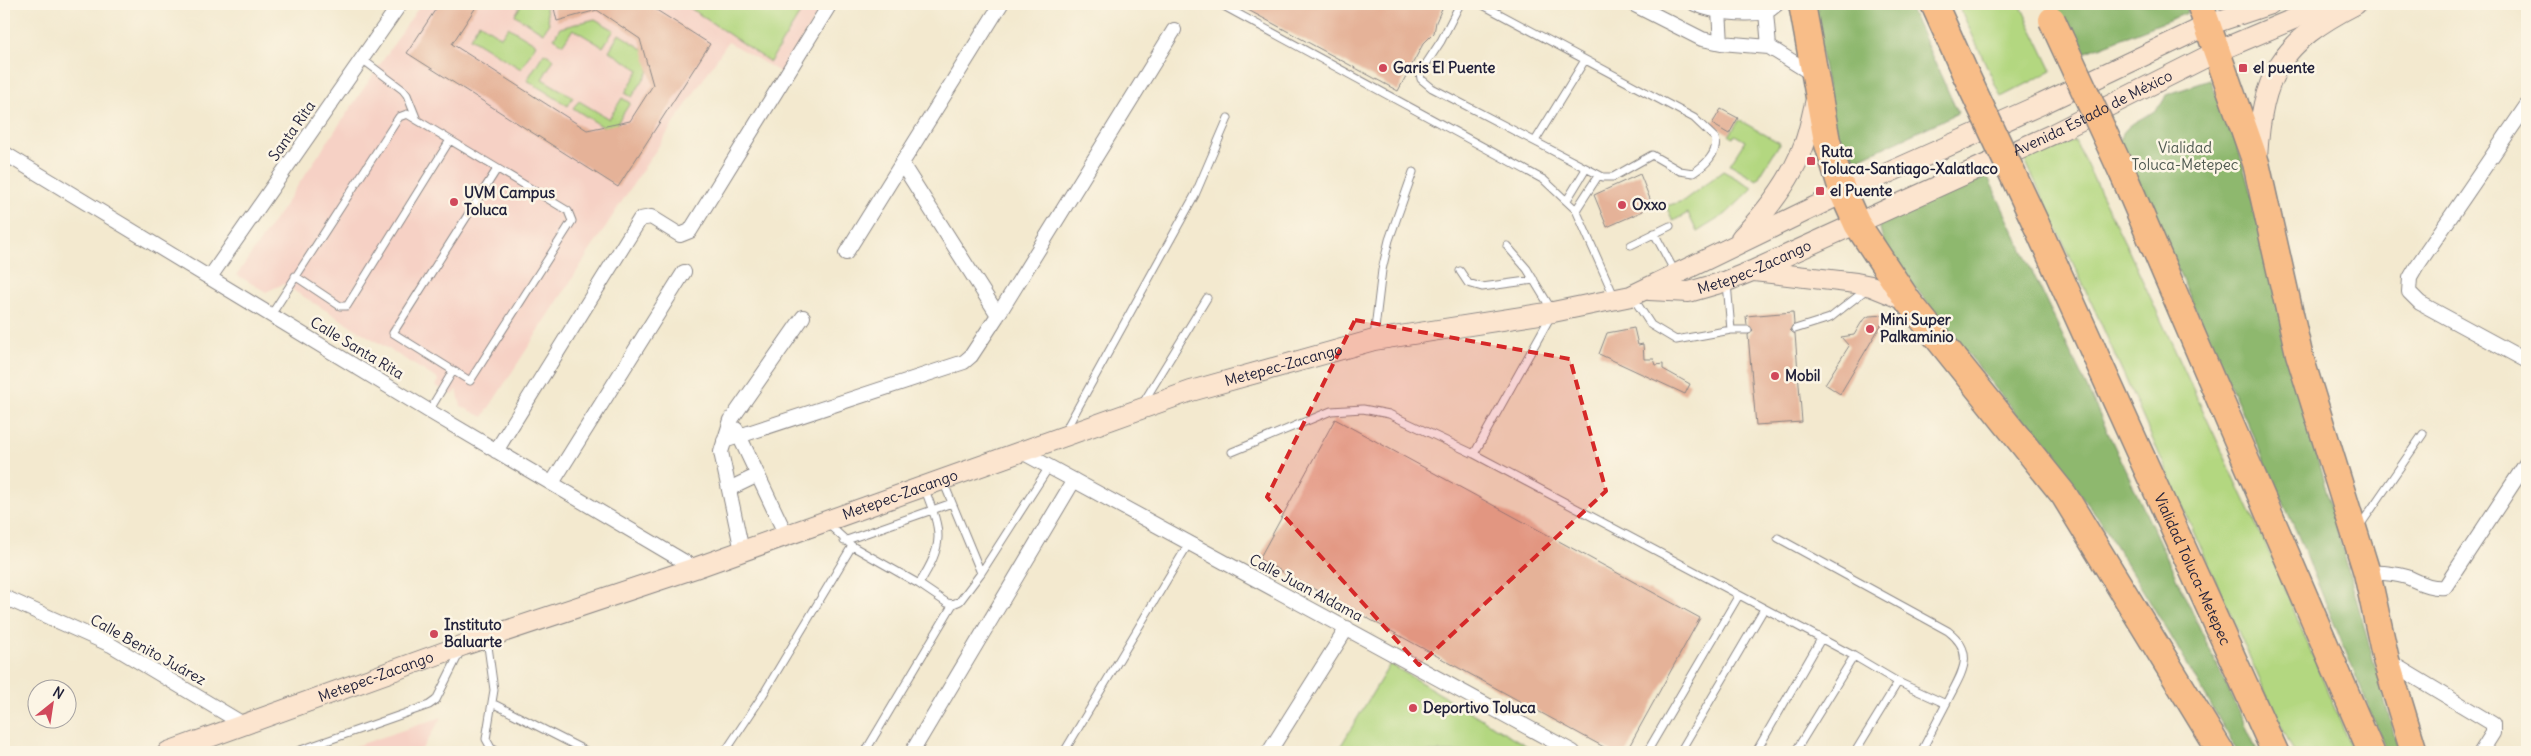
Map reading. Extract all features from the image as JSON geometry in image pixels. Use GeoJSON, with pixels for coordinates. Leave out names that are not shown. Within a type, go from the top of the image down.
{"type":"FeatureCollection","features":[{"type":"Feature","properties":{"kind":"highway"},"geometry":{"type":"LineString","coordinates":[[1802,4],[1827,142],[1843,193],[1857,224],[1908,301],[2064,495],[2221,752]]}},
{"type":"Feature","properties":{"kind":"highway","name":"Vialidad Toluca-Metepec"},"geometry":{"type":"LineString","coordinates":[[1934,4],[2276,752]]}},
{"type":"Feature","properties":{"kind":"highway"},"geometry":{"type":"LineString","coordinates":[[2048,12],[2124,176],[2371,752]]}},
{"type":"Feature","properties":{"kind":"highway"},"geometry":{"type":"LineString","coordinates":[[2204,14],[2256,163],[2299,354],[2367,573],[2386,660],[2414,752]]}},
{"type":"Feature","properties":{"kind":"main road","name":"Avenida Estado de México"},"geometry":{"type":"LineString","coordinates":[[1843,193],[2042,104],[2204,14],[2270,4]]}},
{"type":"Feature","properties":{"kind":"main road","name":"Avenida Estado de México"},"geometry":{"type":"LineString","coordinates":[[1857,224],[2053,134],[2218,51],[2329,4]]}},
{"type":"Feature","properties":{"kind":"main road"},"geometry":{"type":"LineString","coordinates":[[2256,163],[2260,118],[2265,96],[2271,77],[2284,56],[2306,34],[2327,19],[2356,4]]}},
{"type":"Feature","properties":{"kind":"main road"},"geometry":{"type":"LineString","coordinates":[[1732,246],[1762,215],[1796,164],[1808,132],[1816,85]]}},
{"type":"Feature","properties":{"kind":"main road","name":"Metepec-Zacango"},"geometry":{"type":"LineString","coordinates":[[1631,295],[1677,275],[1732,246],[1843,193]]}},
{"type":"Feature","properties":{"kind":"main road","name":"Metepec-Zacango"},"geometry":{"type":"LineString","coordinates":[[168,752],[464,645],[695,568],[1191,391],[1374,340],[1553,312],[1631,295],[1689,292],[1727,282],[1857,224]]}},
{"type":"Feature","properties":{"kind":"main road"},"geometry":{"type":"LineString","coordinates":[[1752,271],[1840,280],[1871,286],[1908,301]]}},
{"type":"Feature","properties":{"kind":"street","name":"Santa Rita"},"geometry":{"type":"LineString","coordinates":[[210,277],[400,4]]}},
{"type":"Feature","properties":{"kind":"street"},"geometry":{"type":"LineString","coordinates":[[496,451],[640,219],[651,217],[680,235],[690,231],[830,4]]}},
{"type":"Feature","properties":{"kind":"street"},"geometry":{"type":"LineString","coordinates":[[846,253],[1000,4]]}},
{"type":"Feature","properties":{"kind":"street"},"geometry":{"type":"LineString","coordinates":[[1633,4],[1694,36],[1721,43],[1769,47],[1816,85]]}},
{"type":"Feature","properties":{"kind":"street"},"geometry":{"type":"LineString","coordinates":[[1695,4],[1718,11],[1771,8],[1769,47]]}},
{"type":"Feature","properties":{"kind":"street"},"geometry":{"type":"LineString","coordinates":[[1718,11],[1721,43]]}},
{"type":"Feature","properties":{"kind":"street"},"geometry":{"type":"LineString","coordinates":[[724,441],[957,366],[971,356],[1174,30]]}},
{"type":"Feature","properties":{"kind":"street"},"geometry":{"type":"LineString","coordinates":[[2527,105],[2410,278],[2409,292],[2420,304],[2527,361]]}},
{"type":"Feature","properties":{"kind":"street","name":"Calle Santa Rita"},"geometry":{"type":"LineString","coordinates":[[4,153],[428,411],[695,568]]}},
{"type":"Feature","properties":{"kind":"street"},"geometry":{"type":"LineString","coordinates":[[902,164],[998,314]]}},
{"type":"Feature","properties":{"kind":"street"},"geometry":{"type":"LineString","coordinates":[[552,483],[684,272]]}},
{"type":"Feature","properties":{"kind":"street"},"geometry":{"type":"LineString","coordinates":[[742,551],[721,452],[731,420],[803,317]]}},
{"type":"Feature","properties":{"kind":"street"},"geometry":{"type":"LineString","coordinates":[[731,420],[786,535]]}},
{"type":"Feature","properties":{"kind":"street","name":"Calle Juan Aldama"},"geometry":{"type":"LineString","coordinates":[[1022,452],[1573,752]]}},
{"type":"Feature","properties":{"kind":"street"},"geometry":{"type":"LineString","coordinates":[[2367,573],[2382,572],[2396,574],[2435,587],[2445,587],[2527,462]]}},
{"type":"Feature","properties":{"kind":"street"},"geometry":{"type":"LineString","coordinates":[[729,489],[758,475]]}},
{"type":"Feature","properties":{"kind":"street"},"geometry":{"type":"LineString","coordinates":[[912,752],[1074,480]]}},
{"type":"Feature","properties":{"kind":"street","name":"Calle Benito Juárez"},"geometry":{"type":"LineString","coordinates":[[4,597],[111,645],[245,725]]}},
{"type":"Feature","properties":{"kind":"street"},"geometry":{"type":"LineString","coordinates":[[1269,752],[1347,628]]}},
{"type":"Feature","properties":{"kind":"street"},"geometry":{"type":"LineString","coordinates":[[2386,660],[2493,724],[2493,732],[2482,752]]}},
{"type":"Feature","properties":{"kind":"lane"},"geometry":{"type":"LineString","coordinates":[[1220,4],[1544,180],[1576,210],[1651,325],[1676,340],[1731,330],[1748,330]]}},
{"type":"Feature","properties":{"kind":"lane"},"geometry":{"type":"LineString","coordinates":[[1460,4],[1441,41],[1420,73],[1420,79],[1432,88],[1535,140],[1598,176],[1613,177],[1652,155],[1680,171],[1693,173],[1703,167],[1715,149],[1716,142],[1707,128],[1694,118],[1481,4]]}},
{"type":"Feature","properties":{"kind":"lane"},"geometry":{"type":"LineString","coordinates":[[362,59],[403,90],[417,120]]}},
{"type":"Feature","properties":{"kind":"lane"},"geometry":{"type":"LineString","coordinates":[[1535,140],[1585,60]]}},
{"type":"Feature","properties":{"kind":"lane"},"geometry":{"type":"LineString","coordinates":[[271,314],[400,117],[408,114],[568,211],[572,221],[470,381],[393,333],[497,169]]}},
{"type":"Feature","properties":{"kind":"lane"},"geometry":{"type":"LineString","coordinates":[[1061,438],[1195,195],[1228,118]]}},
{"type":"Feature","properties":{"kind":"lane"},"geometry":{"type":"LineString","coordinates":[[295,276],[340,306],[347,306],[450,140]]}},
{"type":"Feature","properties":{"kind":"lane"},"geometry":{"type":"LineString","coordinates":[[1567,200],[1586,169]]}},
{"type":"Feature","properties":{"kind":"lane"},"geometry":{"type":"LineString","coordinates":[[1374,340],[1382,270],[1389,240],[1413,172]]}},
{"type":"Feature","properties":{"kind":"lane"},"geometry":{"type":"LineString","coordinates":[[1576,210],[1598,176]]}},
{"type":"Feature","properties":{"kind":"lane"},"geometry":{"type":"LineString","coordinates":[[1631,246],[1670,226]]}},
{"type":"Feature","properties":{"kind":"lane"},"geometry":{"type":"LineString","coordinates":[[1654,233],[1677,275]]}},
{"type":"Feature","properties":{"kind":"lane"},"geometry":{"type":"LineString","coordinates":[[1474,454],[1553,312],[1534,280],[1507,246]]}},
{"type":"Feature","properties":{"kind":"lane"},"geometry":{"type":"LineString","coordinates":[[1460,271],[1468,283],[1482,287],[1534,280]]}},
{"type":"Feature","properties":{"kind":"lane"},"geometry":{"type":"LineString","coordinates":[[1727,282],[1731,330]]}},
{"type":"Feature","properties":{"kind":"lane"},"geometry":{"type":"LineString","coordinates":[[1794,329],[1830,318],[1871,286]]}},
{"type":"Feature","properties":{"kind":"lane"},"geometry":{"type":"LineString","coordinates":[[1139,410],[1207,298]]}},
{"type":"Feature","properties":{"kind":"lane"},"geometry":{"type":"LineString","coordinates":[[428,411],[453,371]]}},
{"type":"Feature","properties":{"kind":"lane"},"geometry":{"type":"LineString","coordinates":[[1232,452],[1320,414],[1339,410],[1363,409],[1389,414],[1474,454],[1854,656],[1898,682],[1946,704]]}},
{"type":"Feature","properties":{"kind":"lane"},"geometry":{"type":"LineString","coordinates":[[2355,533],[2424,434]]}},
{"type":"Feature","properties":{"kind":"lane"},"geometry":{"type":"LineString","coordinates":[[865,752],[953,604],[964,596],[981,573],[1049,467]]}},
{"type":"Feature","properties":{"kind":"lane"},"geometry":{"type":"LineString","coordinates":[[943,480],[981,573]]}},
{"type":"Feature","properties":{"kind":"lane"},"geometry":{"type":"LineString","coordinates":[[919,584],[931,565],[939,544],[940,531],[924,486]]}},
{"type":"Feature","properties":{"kind":"lane"},"geometry":{"type":"LineString","coordinates":[[844,541],[952,503]]}},
{"type":"Feature","properties":{"kind":"lane"},"geometry":{"type":"LineString","coordinates":[[825,521],[844,541],[919,584],[946,603],[953,604]]}},
{"type":"Feature","properties":{"kind":"lane"},"geometry":{"type":"LineString","coordinates":[[1778,538],[1948,631],[1960,640],[1966,652],[1963,666],[1946,704],[1920,752]]}},
{"type":"Feature","properties":{"kind":"lane"},"geometry":{"type":"LineString","coordinates":[[1064,752],[1113,673],[1188,543]]}},
{"type":"Feature","properties":{"kind":"lane"},"geometry":{"type":"LineString","coordinates":[[726,752],[761,698],[852,546]]}},
{"type":"Feature","properties":{"kind":"lane"},"geometry":{"type":"LineString","coordinates":[[1647,752],[1739,595]]}},
{"type":"Feature","properties":{"kind":"lane"},"geometry":{"type":"LineString","coordinates":[[1680,752],[1764,609]]}},
{"type":"Feature","properties":{"kind":"lane"},"geometry":{"type":"LineString","coordinates":[[486,638],[494,690],[486,739],[491,748],[498,752]]}},
{"type":"Feature","properties":{"kind":"lane"},"geometry":{"type":"LineString","coordinates":[[1756,752],[1821,639]]}},
{"type":"Feature","properties":{"kind":"lane"},"geometry":{"type":"LineString","coordinates":[[295,752],[429,705],[436,700],[464,645]]}},
{"type":"Feature","properties":{"kind":"lane"},"geometry":{"type":"LineString","coordinates":[[1795,752],[1854,656]]}},
{"type":"Feature","properties":{"kind":"lane"},"geometry":{"type":"LineString","coordinates":[[1855,752],[1898,682]]}},
{"type":"Feature","properties":{"kind":"lane"},"geometry":{"type":"LineString","coordinates":[[492,703],[588,752]]}},
{"type":"Feature","properties":{"kind":"highlighted area"},"geometry":{"type":"Polygon","coordinates":[[[1355,320],[1570,359],[1606,491],[1419,665],[1267,497],[1355,320]]]}},
{"type":"Feature","properties":{"kind":"shaded area","name":"UVM Campus Toluca"},"geometry":{"type":"Polygon","coordinates":[[[421,4],[824,4],[780,72],[728,42],[628,192],[483,417],[461,406],[457,390],[453,395],[436,386],[439,380],[283,284],[266,292],[237,275],[421,4]]]}},
{"type":"Feature","properties":{"kind":"shaded area"},"geometry":{"type":"Polygon","coordinates":[[[442,717],[420,752],[338,752],[442,717]]]}},
{"type":"Feature","properties":{"kind":"green space"},"geometry":{"type":"Polygon","coordinates":[[[514,4],[545,4],[549,23],[543,33],[515,15],[520,7],[514,4]]]}},
{"type":"Feature","properties":{"kind":"green space"},"geometry":{"type":"Polygon","coordinates":[[[684,4],[806,4],[770,62],[684,4]]]}},
{"type":"Feature","properties":{"kind":"green space"},"geometry":{"type":"Polygon","coordinates":[[[1812,4],[1908,4],[1958,113],[1846,165],[1838,146],[1812,4]]]}},
{"type":"Feature","properties":{"kind":"green space"},"geometry":{"type":"Polygon","coordinates":[[[1958,4],[2020,4],[2052,71],[2001,97],[1958,4]]]}},
{"type":"Feature","properties":{"kind":"green space"},"geometry":{"type":"Polygon","coordinates":[[[2055,4],[2186,4],[2187,13],[2079,55],[2055,4]]]}},
{"type":"Feature","properties":{"kind":"green space"},"geometry":{"type":"Polygon","coordinates":[[[595,19],[614,30],[603,47],[573,29],[563,44],[554,38],[560,28],[595,19]]]}},
{"type":"Feature","properties":{"kind":"green space"},"geometry":{"type":"Polygon","coordinates":[[[479,23],[501,37],[508,27],[536,44],[521,69],[470,38],[479,23]]]}},
{"type":"Feature","properties":{"kind":"green space"},"geometry":{"type":"Polygon","coordinates":[[[619,34],[649,53],[649,71],[632,97],[625,93],[639,70],[609,51],[619,34]]]}},
{"type":"Feature","properties":{"kind":"green space"},"geometry":{"type":"Polygon","coordinates":[[[544,53],[554,59],[542,79],[573,97],[568,106],[527,80],[544,53]]]}},
{"type":"Feature","properties":{"kind":"green space","name":"Vialidad Toluca-Metepec"},"geometry":{"type":"Polygon","coordinates":[[[2210,80],[2235,137],[2250,190],[2309,429],[2399,752],[2387,752],[2297,533],[2119,140],[2130,126],[2156,109],[2166,95],[2210,80]]]}},
{"type":"Feature","properties":{"kind":"green space"},"geometry":{"type":"Polygon","coordinates":[[[622,98],[630,103],[616,125],[603,127],[573,108],[579,101],[609,119],[622,98]]]}},
{"type":"Feature","properties":{"kind":"green space"},"geometry":{"type":"Polygon","coordinates":[[[1739,120],[1780,143],[1757,180],[1730,164],[1745,141],[1735,135],[1733,138],[1729,136],[1739,120]]]}},
{"type":"Feature","properties":{"kind":"green space"},"geometry":{"type":"Polygon","coordinates":[[[2075,141],[2126,245],[2274,563],[2353,752],[2294,752],[2267,696],[2098,317],[2025,160],[2075,141]]]}},
{"type":"Feature","properties":{"kind":"green space"},"geometry":{"type":"Polygon","coordinates":[[[1723,171],[1752,187],[1752,189],[1726,214],[1697,232],[1688,213],[1673,221],[1666,206],[1683,201],[1723,171]]]}},
{"type":"Feature","properties":{"kind":"green space"},"geometry":{"type":"Polygon","coordinates":[[[1988,177],[2258,752],[2238,752],[2169,633],[2098,517],[1898,266],[1884,244],[1878,221],[1988,177]]]}},
{"type":"Feature","properties":{"kind":"green space","name":"Deportivo Toluca"},"geometry":{"type":"Polygon","coordinates":[[[1390,664],[1537,752],[1337,752],[1390,664]]]}},
{"type":"Feature","properties":{"kind":"building"},"geometry":{"type":"Polygon","coordinates":[[[439,4],[478,4],[452,44],[587,130],[630,121],[653,85],[640,39],[597,10],[557,21],[553,4],[647,4],[710,44],[618,187],[407,53],[439,4]]]}},
{"type":"Feature","properties":{"kind":"building","name":"Garis El Puente"},"geometry":{"type":"Polygon","coordinates":[[[1237,4],[1444,4],[1436,22],[1434,33],[1423,44],[1398,91],[1237,4]]]}},
{"type":"Feature","properties":{"kind":"building"},"geometry":{"type":"Polygon","coordinates":[[[1721,109],[1738,118],[1729,134],[1712,124],[1721,109]]]}},
{"type":"Feature","properties":{"kind":"building","name":"Oxxo"},"geometry":{"type":"Polygon","coordinates":[[[1640,174],[1650,199],[1643,211],[1607,227],[1594,195],[1640,174]]]}},
{"type":"Feature","properties":{"kind":"building","name":"Mobil"},"geometry":{"type":"Polygon","coordinates":[[[1793,312],[1794,324],[1790,330],[1795,334],[1802,422],[1756,425],[1748,335],[1753,330],[1747,325],[1746,316],[1793,312]]]}},
{"type":"Feature","properties":{"kind":"building"},"geometry":{"type":"Polygon","coordinates":[[[1887,315],[1840,394],[1825,384],[1849,346],[1841,337],[1854,335],[1863,320],[1869,316],[1887,315]]]}},
{"type":"Feature","properties":{"kind":"building"},"geometry":{"type":"Polygon","coordinates":[[[1634,328],[1638,345],[1643,344],[1644,359],[1654,359],[1656,365],[1663,364],[1663,369],[1690,384],[1685,394],[1599,354],[1607,333],[1634,328]]]}},
{"type":"Feature","properties":{"kind":"building"},"geometry":{"type":"Polygon","coordinates":[[[1335,419],[1700,618],[1626,752],[1613,752],[1259,559],[1335,419]]]}},
{"type":"Feature","properties":{"kind":"place","name":"Garis El Puente"},"geometry":{"type":"Point","coordinates":[1383,68]}},
{"type":"Feature","properties":{"kind":"place","name":"el puente"},"geometry":{"type":"Point","coordinates":[2243,68]}},
{"type":"Feature","properties":{"kind":"place","name":"Ruta Toluca-Santiago-Xalatlaco"},"geometry":{"type":"Point","coordinates":[1811,161]}},
{"type":"Feature","properties":{"kind":"place","name":"el Puente"},"geometry":{"type":"Point","coordinates":[1820,191]}},
{"type":"Feature","properties":{"kind":"place","name":"UVM Campus Toluca"},"geometry":{"type":"Point","coordinates":[454,202]}},
{"type":"Feature","properties":{"kind":"place","name":"Oxxo"},"geometry":{"type":"Point","coordinates":[1622,205]}},
{"type":"Feature","properties":{"kind":"place","name":"Mini Super Palkaminio"},"geometry":{"type":"Point","coordinates":[1870,329]}},
{"type":"Feature","properties":{"kind":"place","name":"Mobil"},"geometry":{"type":"Point","coordinates":[1775,376]}},
{"type":"Feature","properties":{"kind":"place","name":"Instituto Baluarte"},"geometry":{"type":"Point","coordinates":[434,634]}},
{"type":"Feature","properties":{"kind":"place","name":"Deportivo Toluca"},"geometry":{"type":"Point","coordinates":[1413,708]}}]}
